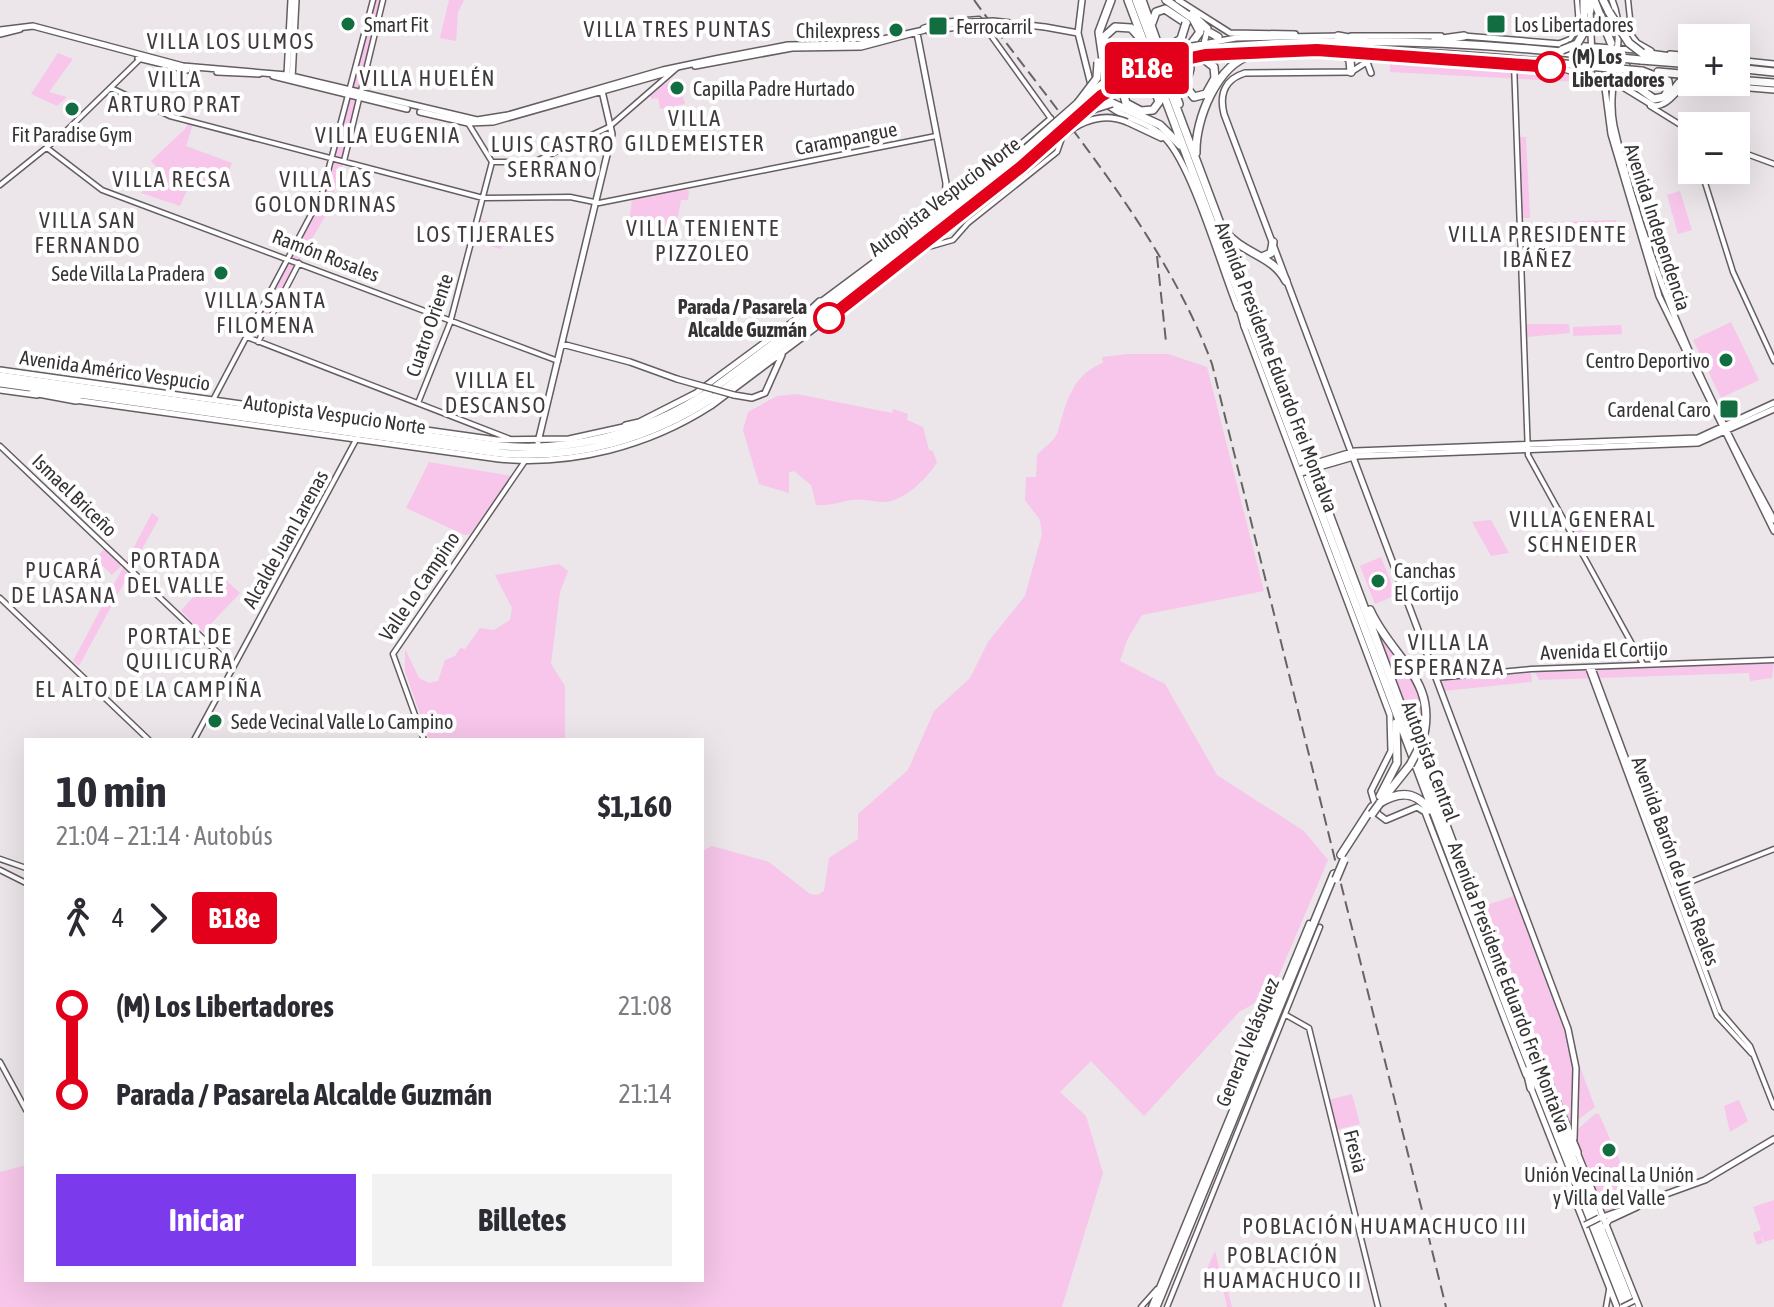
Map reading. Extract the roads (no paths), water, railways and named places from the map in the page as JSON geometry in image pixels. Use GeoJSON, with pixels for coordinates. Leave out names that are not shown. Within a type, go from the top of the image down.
{"type":"FeatureCollection","features":[{"type":"Feature","properties":{"kind":"highway"},"geometry":{"type":"LineString","coordinates":[[1078,103],[1097,78],[1097,32],[1110,0]]}},
{"type":"Feature","properties":{"kind":"highway"},"geometry":{"type":"LineString","coordinates":[[1110,0],[1099,32],[1103,60],[1122,73],[1131,86],[1155,90],[1158,104],[1150,111],[1139,110],[1126,103],[1123,92],[1127,82],[1143,70]]}},
{"type":"Feature","properties":{"kind":"highway","name":"Autopista Central"},"geometry":{"type":"LineString","coordinates":[[1128,0],[1621,1307]]}},
{"type":"Feature","properties":{"kind":"highway","name":"Autopista Central"},"geometry":{"type":"LineString","coordinates":[[1136,0],[1525,1033],[1634,1303]]}},
{"type":"Feature","properties":{"kind":"highway"},"geometry":{"type":"LineString","coordinates":[[1142,0],[1176,90],[1187,137]]}},
{"type":"Feature","properties":{"kind":"highway"},"geometry":{"type":"LineString","coordinates":[[1168,0],[1200,32],[1188,48],[1190,69],[1185,86],[1194,97],[1206,94],[1215,80],[1214,67],[1201,51]]}},
{"type":"Feature","properties":{"kind":"highway"},"geometry":{"type":"LineString","coordinates":[[1590,10],[1592,0]]}},
{"type":"Feature","properties":{"kind":"highway"},"geometry":{"type":"LineString","coordinates":[[1592,0],[1609,12],[1627,41],[1645,55]]}},
{"type":"Feature","properties":{"kind":"highway"},"geometry":{"type":"LineString","coordinates":[[1549,51],[1577,44],[1584,32],[1592,0]]}},
{"type":"Feature","properties":{"kind":"highway"},"geometry":{"type":"LineString","coordinates":[[1592,0],[1613,44]]}},
{"type":"Feature","properties":{"kind":"highway"},"geometry":{"type":"LineString","coordinates":[[1152,25],[1154,14],[1165,9],[1212,33]]}},
{"type":"Feature","properties":{"kind":"highway"},"geometry":{"type":"LineString","coordinates":[[1159,53],[1181,39],[1188,19]]}},
{"type":"Feature","properties":{"kind":"highway"},"geometry":{"type":"LineString","coordinates":[[1118,26],[1135,31],[1148,54],[1122,63],[1109,59],[1103,41],[1106,33],[1118,26]]}},
{"type":"Feature","properties":{"kind":"highway"},"geometry":{"type":"LineString","coordinates":[[1338,36],[1379,43]]}},
{"type":"Feature","properties":{"kind":"highway"},"geometry":{"type":"LineString","coordinates":[[1414,44],[1464,36]]}},
{"type":"Feature","properties":{"kind":"highway"},"geometry":{"type":"LineString","coordinates":[[1234,42],[1285,47]]}},
{"type":"Feature","properties":{"kind":"highway","name":"Autopista Vespucio Norte"},"geometry":{"type":"LineString","coordinates":[[0,386],[518,455],[602,446],[679,414],[725,389],[931,236],[1122,75],[1158,58],[1201,51],[1379,43],[1678,59]]}},
{"type":"Feature","properties":{"kind":"highway"},"geometry":{"type":"LineString","coordinates":[[1197,163],[1198,128],[1226,70],[1245,57],[1285,47]]}},
{"type":"Feature","properties":{"kind":"highway","name":"Autopista Vespucio Norte"},"geometry":{"type":"LineString","coordinates":[[1285,47],[1416,51],[1578,69],[1678,75]]}},
{"type":"Feature","properties":{"kind":"highway"},"geometry":{"type":"LineString","coordinates":[[1317,50],[1381,56]]}},
{"type":"Feature","properties":{"kind":"highway","name":"Autopista Vespucio Norte"},"geometry":{"type":"LineString","coordinates":[[0,373],[510,447],[555,447],[602,439],[679,414],[1019,164],[1113,88],[1143,70],[1201,51]]}},
{"type":"Feature","properties":{"kind":"highway"},"geometry":{"type":"LineString","coordinates":[[1342,53],[1350,61],[1351,72]]}},
{"type":"Feature","properties":{"kind":"highway"},"geometry":{"type":"LineString","coordinates":[[1342,72],[1350,61]]}},
{"type":"Feature","properties":{"kind":"highway"},"geometry":{"type":"LineString","coordinates":[[1642,71],[1668,81],[1669,89],[1664,97],[1654,99],[1646,95],[1623,63],[1639,93],[1655,103],[1666,99],[1678,84]]}},
{"type":"Feature","properties":{"kind":"highway"},"geometry":{"type":"LineString","coordinates":[[1750,69],[1774,69]]}},
{"type":"Feature","properties":{"kind":"highway"},"geometry":{"type":"LineString","coordinates":[[1750,81],[1774,83]]}},
{"type":"Feature","properties":{"kind":"highway"},"geometry":{"type":"LineString","coordinates":[[1075,121],[1100,104],[1112,103],[1166,129],[1188,159]]}},
{"type":"Feature","properties":{"kind":"highway"},"geometry":{"type":"LineString","coordinates":[[1217,218],[1236,244],[1277,267],[1286,281]]}},
{"type":"Feature","properties":{"kind":"highway"},"geometry":{"type":"LineString","coordinates":[[890,272],[931,236]]}},
{"type":"Feature","properties":{"kind":"highway"},"geometry":{"type":"LineString","coordinates":[[1262,256],[1271,254],[1273,242]]}},
{"type":"Feature","properties":{"kind":"highway"},"geometry":{"type":"LineString","coordinates":[[1232,276],[1245,326]]}},
{"type":"Feature","properties":{"kind":"highway"},"geometry":{"type":"LineString","coordinates":[[781,339],[820,302]]}},
{"type":"Feature","properties":{"kind":"highway"},"geometry":{"type":"LineString","coordinates":[[0,386],[76,400]]}},
{"type":"Feature","properties":{"kind":"highway"},"geometry":{"type":"LineString","coordinates":[[626,426],[679,414]]}},
{"type":"Feature","properties":{"kind":"highway"},"geometry":{"type":"LineString","coordinates":[[627,445],[679,414]]}},
{"type":"Feature","properties":{"kind":"highway"},"geometry":{"type":"LineString","coordinates":[[1355,583],[1384,636],[1411,668],[1421,686],[1426,713],[1422,742],[1410,765],[1376,805]]}},
{"type":"Feature","properties":{"kind":"highway"},"geometry":{"type":"LineString","coordinates":[[1376,805],[1392,778],[1398,758],[1398,736],[1390,699]]}},
{"type":"Feature","properties":{"kind":"highway"},"geometry":{"type":"LineString","coordinates":[[1376,805],[1398,794],[1414,796],[1424,803],[1439,829]]}},
{"type":"Feature","properties":{"kind":"highway","name":"General Velásquez"},"geometry":{"type":"LineString","coordinates":[[1156,1307],[1335,876],[1376,805]]}},
{"type":"Feature","properties":{"kind":"highway"},"geometry":{"type":"LineString","coordinates":[[1525,1033],[1544,1070],[1577,1152]]}},
{"type":"Feature","properties":{"kind":"highway"},"geometry":{"type":"LineString","coordinates":[[1521,1045],[1531,1088]]}},
{"type":"Feature","properties":{"kind":"main road"},"geometry":{"type":"LineString","coordinates":[[290,77],[294,0]]}},
{"type":"Feature","properties":{"kind":"main road","name":"Avenida Presidente Eduardo Frei Montalva"},"geometry":{"type":"LineString","coordinates":[[1082,0],[1078,33],[1088,78],[1102,100],[1113,110],[1155,130],[1174,149],[1187,174],[1301,471],[1392,722],[1391,754],[1371,791],[1376,811],[1385,820],[1417,807],[1425,812],[1584,1227],[1609,1290],[1621,1307]]}},
{"type":"Feature","properties":{"kind":"main road"},"geometry":{"type":"LineString","coordinates":[[1168,0],[1206,25],[1208,35],[1201,51]]}},
{"type":"Feature","properties":{"kind":"main road","name":"Avenida Américo Vespucio"},"geometry":{"type":"LineString","coordinates":[[1178,0],[1226,32],[1309,36]]}},
{"type":"Feature","properties":{"kind":"main road","name":"Avenida Independencia"},"geometry":{"type":"LineString","coordinates":[[1612,0],[1619,21],[1613,44],[1611,82],[1615,128],[1663,291],[1725,430],[1774,520]]}},
{"type":"Feature","properties":{"kind":"main road","name":"Avenida Independencia"},"geometry":{"type":"LineString","coordinates":[[1590,10],[1587,46],[1605,90],[1611,134],[1659,296],[1774,531]]}},
{"type":"Feature","properties":{"kind":"main road"},"geometry":{"type":"LineString","coordinates":[[0,32],[36,29],[189,67],[290,77],[466,121],[500,121],[677,68],[792,48],[861,47],[955,23],[993,21],[1078,33]]}},
{"type":"Feature","properties":{"kind":"main road"},"geometry":{"type":"LineString","coordinates":[[1619,21],[1645,55]]}},
{"type":"Feature","properties":{"kind":"main road"},"geometry":{"type":"LineString","coordinates":[[921,30],[946,183],[945,208]]}},
{"type":"Feature","properties":{"kind":"main road","name":"Avenida Américo Vespucio"},"geometry":{"type":"LineString","coordinates":[[76,400],[525,461],[582,456],[627,445],[704,411],[925,248],[1019,164],[1078,103],[1115,73],[1148,54],[1201,51],[1234,38],[1464,36],[1561,46],[1613,44],[1645,55],[1678,59]]}},
{"type":"Feature","properties":{"kind":"main road"},"geometry":{"type":"LineString","coordinates":[[1578,69],[1587,62],[1587,46]]}},
{"type":"Feature","properties":{"kind":"main road"},"geometry":{"type":"LineString","coordinates":[[1342,72],[1351,72],[1381,56],[1578,69],[1611,82],[1650,106],[1663,105],[1679,88],[1690,83],[1774,90]]}},
{"type":"Feature","properties":{"kind":"main road"},"geometry":{"type":"LineString","coordinates":[[1367,61],[1371,73]]}},
{"type":"Feature","properties":{"kind":"main road"},"geometry":{"type":"LineString","coordinates":[[1750,63],[1774,69]]}},
{"type":"Feature","properties":{"kind":"main road","name":"Avenida Presidente Eduardo Frei Montalva"},"geometry":{"type":"LineString","coordinates":[[1342,72],[1242,74],[1225,87],[1223,111],[1573,1047],[1576,1075],[1573,1131],[1577,1152],[1600,1218],[1634,1303],[1639,1307]]}},
{"type":"Feature","properties":{"kind":"main road"},"geometry":{"type":"LineString","coordinates":[[1600,79],[1612,74]]}},
{"type":"Feature","properties":{"kind":"main road"},"geometry":{"type":"LineString","coordinates":[[538,442],[612,125],[602,89]]}},
{"type":"Feature","properties":{"kind":"main road","name":"Avenida Américo Vespucio"},"geometry":{"type":"LineString","coordinates":[[0,373],[516,441],[579,438],[626,426],[692,396],[962,194],[1019,164],[1087,119],[1106,116],[1127,122],[1157,136],[1174,149]]}},
{"type":"Feature","properties":{"kind":"main road"},"geometry":{"type":"LineString","coordinates":[[946,183],[953,194],[962,194]]}},
{"type":"Feature","properties":{"kind":"main road"},"geometry":{"type":"LineString","coordinates":[[562,344],[752,398],[765,393],[784,351]]}},
{"type":"Feature","properties":{"kind":"main road"},"geometry":{"type":"LineString","coordinates":[[1301,471],[1352,454],[1694,444],[1774,406]]}},
{"type":"Feature","properties":{"kind":"main road"},"geometry":{"type":"LineString","coordinates":[[1584,1227],[1600,1218],[1705,1180],[1774,1139]]}},
{"type":"Feature","properties":{"kind":"main road"},"geometry":{"type":"LineString","coordinates":[[1605,1226],[1609,1220],[1641,1204]]}},
{"type":"Feature","properties":{"kind":"street"},"geometry":{"type":"LineString","coordinates":[[213,400],[322,194],[335,159],[373,0]]}},
{"type":"Feature","properties":{"kind":"street"},"geometry":{"type":"LineString","coordinates":[[344,162],[383,0]]}},
{"type":"Feature","properties":{"kind":"street"},"geometry":{"type":"LineString","coordinates":[[1577,0],[1579,35],[1587,46]]}},
{"type":"Feature","properties":{"kind":"street"},"geometry":{"type":"LineString","coordinates":[[1626,49],[1633,38],[1628,0]]}},
{"type":"Feature","properties":{"kind":"street"},"geometry":{"type":"LineString","coordinates":[[921,30],[972,18],[985,26],[1051,118]]}},
{"type":"Feature","properties":{"kind":"street"},"geometry":{"type":"LineString","coordinates":[[1561,46],[1572,37],[1578,23]]}},
{"type":"Feature","properties":{"kind":"street"},"geometry":{"type":"LineString","coordinates":[[0,185],[47,148],[142,57]]}},
{"type":"Feature","properties":{"kind":"street"},"geometry":{"type":"LineString","coordinates":[[1514,63],[1529,448],[1643,664]]}},
{"type":"Feature","properties":{"kind":"street"},"geometry":{"type":"LineString","coordinates":[[466,121],[492,162],[534,162],[612,125],[677,68]]}},
{"type":"Feature","properties":{"kind":"street"},"geometry":{"type":"LineString","coordinates":[[354,72],[360,70],[364,75]]}},
{"type":"Feature","properties":{"kind":"street","name":"Carampangue"},"geometry":{"type":"LineString","coordinates":[[111,88],[172,117],[483,198],[570,197],[596,204],[937,136]]}},
{"type":"Feature","properties":{"kind":"street"},"geometry":{"type":"LineString","coordinates":[[1661,114],[1663,105]]}},
{"type":"Feature","properties":{"kind":"street"},"geometry":{"type":"LineString","coordinates":[[1650,106],[1678,125]]}},
{"type":"Feature","properties":{"kind":"street"},"geometry":{"type":"LineString","coordinates":[[344,112],[347,118],[354,115]]}},
{"type":"Feature","properties":{"kind":"street","name":"Avenida Américo Vespucio"},"geometry":{"type":"LineString","coordinates":[[925,248],[952,241],[966,224],[1058,150],[1062,136],[1051,118],[962,194]]}},
{"type":"Feature","properties":{"kind":"street","name":"Ramón Rosales"},"geometry":{"type":"LineString","coordinates":[[47,148],[102,190],[558,361]]}},
{"type":"Feature","properties":{"kind":"street"},"geometry":{"type":"LineString","coordinates":[[1750,155],[1774,164]]}},
{"type":"Feature","properties":{"kind":"street","name":"Cuatro Oriente"},"geometry":{"type":"LineString","coordinates":[[418,403],[451,320],[492,162]]}},
{"type":"Feature","properties":{"kind":"street"},"geometry":{"type":"LineString","coordinates":[[1705,184],[1733,272],[1774,361]]}},
{"type":"Feature","properties":{"kind":"street"},"geometry":{"type":"LineString","coordinates":[[258,342],[299,263]]}},
{"type":"Feature","properties":{"kind":"street"},"geometry":{"type":"LineString","coordinates":[[247,337],[516,441]]}},
{"type":"Feature","properties":{"kind":"street","name":"Alcalde Juan Larenas"},"geometry":{"type":"LineString","coordinates":[[195,738],[357,438]]}},
{"type":"Feature","properties":{"kind":"street","name":"Ismael Briceño"},"geometry":{"type":"LineString","coordinates":[[0,446],[232,666]]}},
{"type":"Feature","properties":{"kind":"street","name":"Valle Lo Campino"},"geometry":{"type":"LineString","coordinates":[[423,738],[393,654],[525,461]]}},
{"type":"Feature","properties":{"kind":"street"},"geometry":{"type":"LineString","coordinates":[[0,598],[147,738]]}},
{"type":"Feature","properties":{"kind":"street","name":"Avenida El Cortijo"},"geometry":{"type":"LineString","coordinates":[[1436,678],[1643,664],[1774,660]]}},
{"type":"Feature","properties":{"kind":"street","name":"Avenida Barón de Juras Reales"},"geometry":{"type":"LineString","coordinates":[[1590,667],[1719,1020],[1752,1054],[1774,1107]]}},
{"type":"Feature","properties":{"kind":"street"},"geometry":{"type":"LineString","coordinates":[[1672,889],[1774,849]]}},
{"type":"Feature","properties":{"kind":"street"},"geometry":{"type":"LineString","coordinates":[[0,859],[24,867]]}},
{"type":"Feature","properties":{"kind":"street"},"geometry":{"type":"LineString","coordinates":[[0,870],[24,882]]}},
{"type":"Feature","properties":{"kind":"street"},"geometry":{"type":"LineString","coordinates":[[1156,1307],[1159,1288],[1309,923]]}},
{"type":"Feature","properties":{"kind":"street"},"geometry":{"type":"LineString","coordinates":[[1167,1307],[1320,927]]}},
{"type":"Feature","properties":{"kind":"street","name":"Fresia"},"geometry":{"type":"LineString","coordinates":[[1286,1015],[1309,1028],[1378,1307]]}},
{"type":"Feature","properties":{"kind":"street"},"geometry":{"type":"LineString","coordinates":[[0,1062],[24,1106]]}},
{"type":"Feature","properties":{"kind":"street"},"geometry":{"type":"LineString","coordinates":[[1141,1307],[1159,1288]]}},
{"type":"Feature","properties":{"kind":"street"},"geometry":{"type":"LineString","coordinates":[[1606,1307],[1609,1290]]}},
{"type":"Feature","properties":{"kind":"street"},"geometry":{"type":"LineString","coordinates":[[1621,1307],[1634,1303]]}},
{"type":"Feature","properties":{"kind":"railway"},"geometry":{"type":"LineString","coordinates":[[974,0],[1073,130],[1137,221],[1191,315],[1212,364],[1446,1307]]}},
{"type":"Feature","properties":{"kind":"railway"},"geometry":{"type":"LineString","coordinates":[[1157,256],[1166,342]]}},
{"type":"Feature","properties":{"kind":"place","name":"Smart Fit"},"geometry":{"type":"Point","coordinates":[348,24]}},
{"type":"Feature","properties":{"kind":"place","name":"Los Libertadores"},"geometry":{"type":"Point","coordinates":[1496,24]}},
{"type":"Feature","properties":{"kind":"place","name":"Ferrocarril"},"geometry":{"type":"Point","coordinates":[938,26]}},
{"type":"Feature","properties":{"kind":"place","name":"Chilexpress"},"geometry":{"type":"Point","coordinates":[896,30]}},
{"type":"Feature","properties":{"kind":"place","name":"(M) Los Libertadores"},"geometry":{"type":"Point","coordinates":[1550,67]}},
{"type":"Feature","properties":{"kind":"place","name":"Capilla Padre Hurtado"},"geometry":{"type":"Point","coordinates":[677,88]}},
{"type":"Feature","properties":{"kind":"place","name":"Fit Paradise Gym"},"geometry":{"type":"Point","coordinates":[72,109]}},
{"type":"Feature","properties":{"kind":"place","name":"Sede Villa La Pradera"},"geometry":{"type":"Point","coordinates":[221,273]}},
{"type":"Feature","properties":{"kind":"place","name":"Parada / Pasarela Alcalde Guzmán"},"geometry":{"type":"Point","coordinates":[829,318]}},
{"type":"Feature","properties":{"kind":"place","name":"Centro Deportivo"},"geometry":{"type":"Point","coordinates":[1726,360]}},
{"type":"Feature","properties":{"kind":"place","name":"Cardenal Caro"},"geometry":{"type":"Point","coordinates":[1729,409]}},
{"type":"Feature","properties":{"kind":"place","name":"Canchas El Cortijo"},"geometry":{"type":"Point","coordinates":[1378,581]}},
{"type":"Feature","properties":{"kind":"place","name":"Sede Vecinal Valle Lo Campino"},"geometry":{"type":"Point","coordinates":[215,721]}},
{"type":"Feature","properties":{"kind":"place","name":"Unión Vecinal La Unión y Villa del Valle"},"geometry":{"type":"Point","coordinates":[1609,1150]}},
{"type":"Feature","properties":{"kind":"district","name":"VILLA TRES PUNTAS"},"geometry":{"type":"Point","coordinates":[678,29]}},
{"type":"Feature","properties":{"kind":"district","name":"VILLA LOS ULMOS"},"geometry":{"type":"Point","coordinates":[231,41]}},
{"type":"Feature","properties":{"kind":"district","name":"VILLA HUELÉN"},"geometry":{"type":"Point","coordinates":[428,78]}},
{"type":"Feature","properties":{"kind":"district","name":"VILLA ARTURO PRAT"},"geometry":{"type":"Point","coordinates":[175,92]}},
{"type":"Feature","properties":{"kind":"district","name":"VILLA GILDEMEISTER"},"geometry":{"type":"Point","coordinates":[695,130]}},
{"type":"Feature","properties":{"kind":"district","name":"VILLA EUGENIA"},"geometry":{"type":"Point","coordinates":[388,135]}},
{"type":"Feature","properties":{"kind":"district","name":"LUIS CASTRO SERRANO"},"geometry":{"type":"Point","coordinates":[553,156]}},
{"type":"Feature","properties":{"kind":"district","name":"VILLA RECSA"},"geometry":{"type":"Point","coordinates":[172,179]}},
{"type":"Feature","properties":{"kind":"district","name":"VILLA LAS GOLONDRINAS"},"geometry":{"type":"Point","coordinates":[326,192]}},
{"type":"Feature","properties":{"kind":"district","name":"VILLA SAN FERNANDO"},"geometry":{"type":"Point","coordinates":[88,232]}},
{"type":"Feature","properties":{"kind":"district","name":"LOS TIJERALES"},"geometry":{"type":"Point","coordinates":[486,234]}},
{"type":"Feature","properties":{"kind":"district","name":"VILLA TENIENTE PIZZOLEO"},"geometry":{"type":"Point","coordinates":[703,240]}},
{"type":"Feature","properties":{"kind":"district","name":"VILLA PRESIDENTE IBÁÑEZ"},"geometry":{"type":"Point","coordinates":[1538,246]}},
{"type":"Feature","properties":{"kind":"district","name":"VILLA SANTA FILOMENA"},"geometry":{"type":"Point","coordinates":[266,312]}},
{"type":"Feature","properties":{"kind":"district","name":"VILLA EL DESCANSO"},"geometry":{"type":"Point","coordinates":[496,392]}},
{"type":"Feature","properties":{"kind":"district","name":"VILLA GENERAL SCHNEIDER"},"geometry":{"type":"Point","coordinates":[1583,532]}},
{"type":"Feature","properties":{"kind":"district","name":"PORTADA DEL VALLE"},"geometry":{"type":"Point","coordinates":[176,572]}},
{"type":"Feature","properties":{"kind":"district","name":"PUCARÁ DE LASANA"},"geometry":{"type":"Point","coordinates":[64,582]}},
{"type":"Feature","properties":{"kind":"district","name":"PORTAL DE QUILICURA"},"geometry":{"type":"Point","coordinates":[180,648]}},
{"type":"Feature","properties":{"kind":"district","name":"VILLA LA ESPERANZA"},"geometry":{"type":"Point","coordinates":[1449,654]}},
{"type":"Feature","properties":{"kind":"district","name":"EL ALTO DE LA CAMPIÑA"},"geometry":{"type":"Point","coordinates":[149,689]}},
{"type":"Feature","properties":{"kind":"district","name":"POBLACIÓN HUAMACHUCO III"},"geometry":{"type":"Point","coordinates":[1385,1226]}},
{"type":"Feature","properties":{"kind":"district","name":"POBLACIÓN HUAMACHUCO II"},"geometry":{"type":"Point","coordinates":[1283,1268]}}]}
